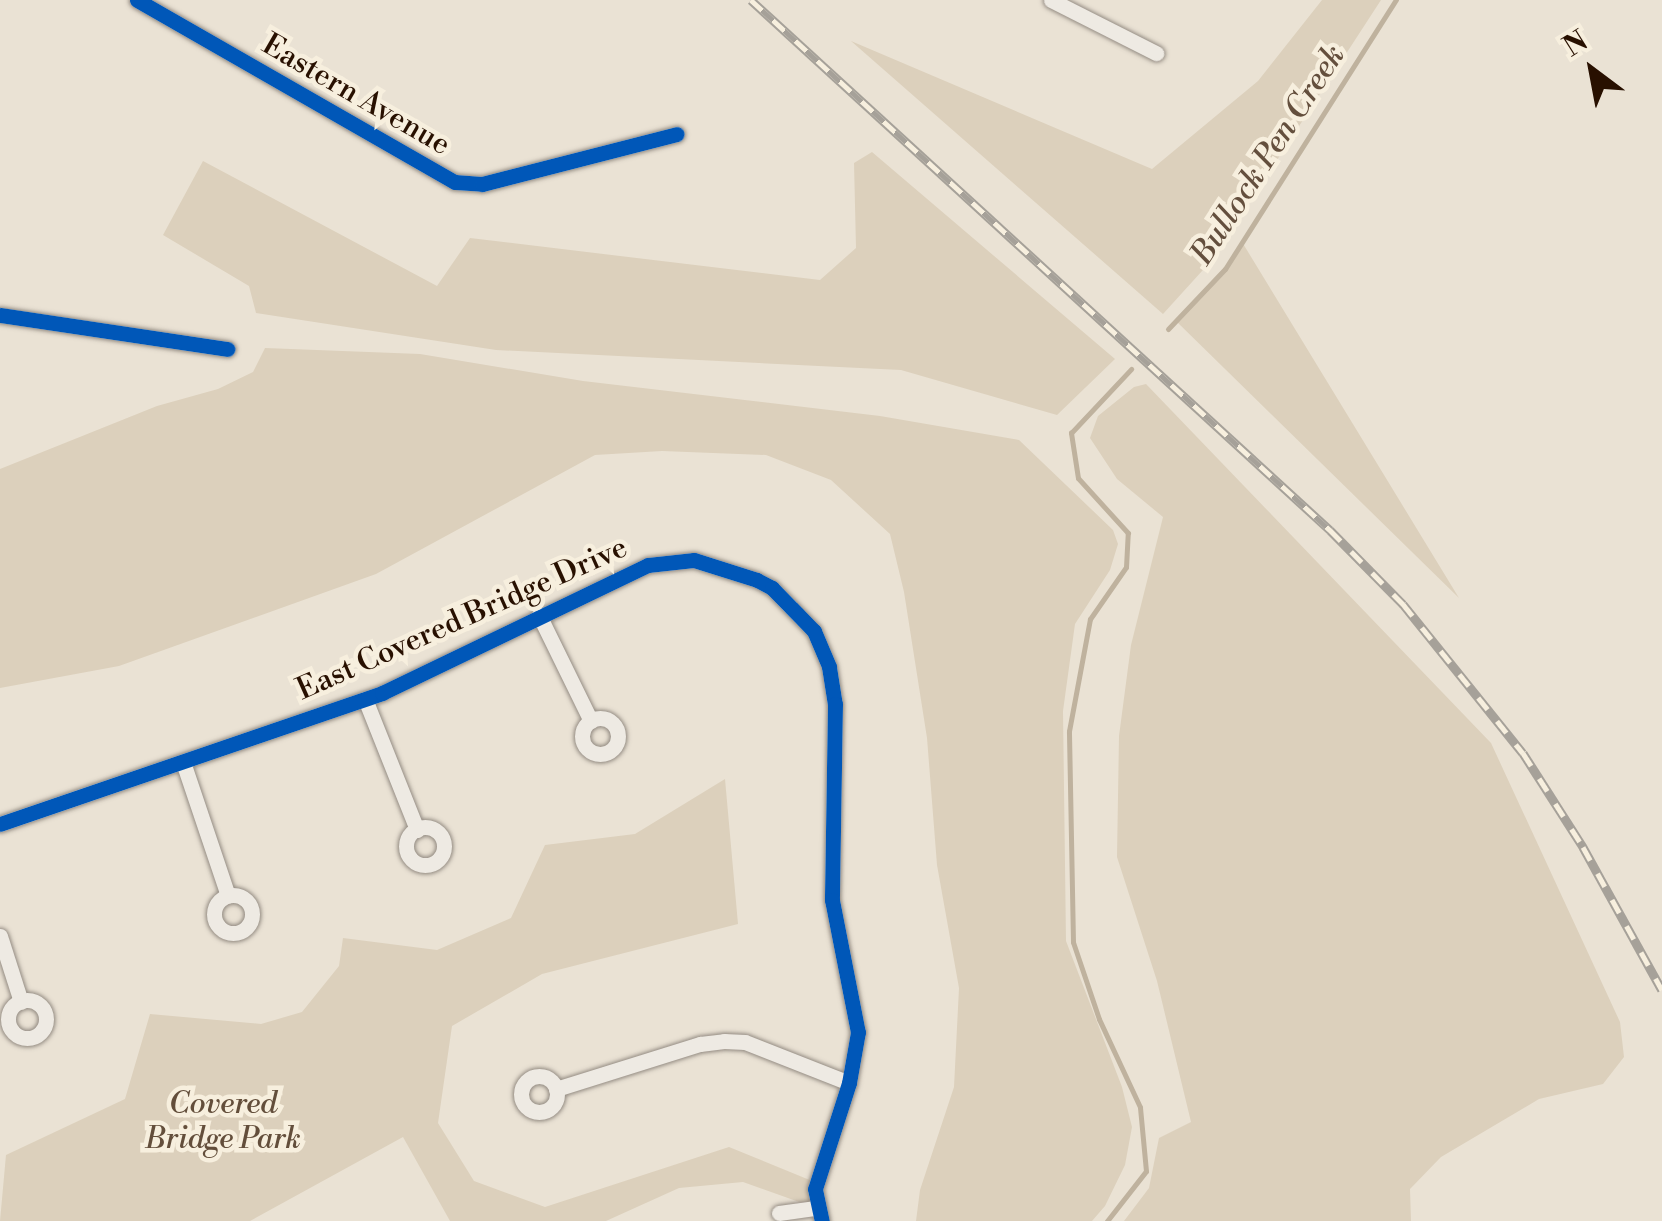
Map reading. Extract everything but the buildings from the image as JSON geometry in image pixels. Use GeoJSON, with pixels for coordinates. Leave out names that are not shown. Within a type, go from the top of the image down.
{"type":"FeatureCollection","features":[{"type":"Feature","properties":{"kind":"street","name":"Eastern Avenue"},"geometry":{"type":"LineString","coordinates":[[138,0],[454,182],[482,184],[677,134]]}},
{"type":"Feature","properties":{"kind":"street"},"geometry":{"type":"LineString","coordinates":[[1051,0],[1079,6],[1156,53]]}},
{"type":"Feature","properties":{"kind":"street"},"geometry":{"type":"LineString","coordinates":[[0,315],[227,349]]}},
{"type":"Feature","properties":{"kind":"street","name":"East Covered Bridge Drive"},"geometry":{"type":"LineString","coordinates":[[0,824],[365,699],[636,569],[666,560],[694,560],[722,566],[772,588],[814,631],[829,667],[835,704],[832,900],[858,1032],[849,1083],[819,1168],[819,1214]]}},
{"type":"Feature","properties":{"kind":"street"},"geometry":{"type":"LineString","coordinates":[[539,616],[591,721]]}},
{"type":"Feature","properties":{"kind":"street"},"geometry":{"type":"LineString","coordinates":[[365,699],[416,830]]}},
{"type":"Feature","properties":{"kind":"street"},"geometry":{"type":"LineString","coordinates":[[183,762],[228,896]]}},
{"type":"Feature","properties":{"kind":"street"},"geometry":{"type":"LineString","coordinates":[[0,936],[20,1002]]}},
{"type":"Feature","properties":{"kind":"street"},"geometry":{"type":"LineString","coordinates":[[556,1089],[700,1044],[724,1042],[745,1042],[849,1083]]}},
{"type":"Feature","properties":{"kind":"street"},"geometry":{"type":"LineString","coordinates":[[780,1213],[819,1214]]}},
{"type":"Feature","properties":{"kind":"green space"},"geometry":{"type":"Polygon","coordinates":[[[1322,0],[1381,0],[1212,260],[1163,314],[851,41],[1152,169],[1258,81],[1322,0]]]}},
{"type":"Feature","properties":{"kind":"green space"},"geometry":{"type":"Polygon","coordinates":[[[872,152],[1115,359],[1057,415],[901,370],[496,350],[256,313],[249,286],[163,235],[203,161],[437,286],[470,238],[820,280],[856,248],[854,163],[872,152]]]}},
{"type":"Feature","properties":{"kind":"green space"},"geometry":{"type":"Polygon","coordinates":[[[1242,242],[1459,598],[1176,321],[1225,269],[1242,242]]]}},
{"type":"Feature","properties":{"kind":"green space"},"geometry":{"type":"Polygon","coordinates":[[[265,348],[420,354],[583,381],[880,416],[1019,440],[1113,530],[1118,544],[1110,570],[1075,624],[1063,711],[1066,941],[1122,1087],[1132,1127],[1125,1165],[1105,1206],[1092,1221],[916,1221],[920,1190],[954,1087],[959,988],[937,865],[927,738],[904,592],[890,534],[831,480],[766,455],[662,451],[595,455],[376,574],[119,666],[0,688],[0,469],[157,406],[218,389],[253,372],[265,348]]]}},
{"type":"Feature","properties":{"kind":"green space"},"geometry":{"type":"Polygon","coordinates":[[[1146,384],[1491,743],[1620,1022],[1624,1057],[1603,1084],[1539,1099],[1441,1157],[1410,1189],[1411,1221],[1124,1221],[1149,1188],[1159,1138],[1191,1122],[1157,981],[1117,857],[1119,736],[1131,645],[1163,517],[1117,479],[1090,438],[1098,416],[1134,387],[1146,384]]]}},
{"type":"Feature","properties":{"kind":"green space","name":"Covered Bridge Park"},"geometry":{"type":"Polygon","coordinates":[[[725,779],[738,924],[542,974],[452,1026],[438,1123],[474,1181],[545,1207],[729,1147],[817,1183],[816,1208],[743,1182],[679,1188],[606,1221],[450,1221],[403,1137],[250,1221],[0,1221],[6,1155],[125,1099],[150,1014],[261,1024],[302,1012],[339,966],[343,938],[437,950],[511,918],[545,845],[635,834],[725,779]]]}},
{"type":"Feature","properties":{"kind":"waterway","name":"Bullock Pen Creek"},"geometry":{"type":"LineString","coordinates":[[1168,329],[1225,269],[1396,0]]}},
{"type":"Feature","properties":{"kind":"waterway"},"geometry":{"type":"LineString","coordinates":[[1107,1221],[1146,1171],[1140,1107],[1099,1019],[1073,942],[1069,731],[1090,619],[1126,567],[1128,533],[1078,478],[1071,433],[1131,369]]}},
{"type":"Feature","properties":{"kind":"railway"},"geometry":{"type":"LineString","coordinates":[[751,0],[1330,530],[1403,604],[1523,753],[1583,847],[1662,990]]}},
{"type":"Feature","properties":{"kind":"cycle path"},"geometry":{"type":"LineString","coordinates":[[137,0],[455,182],[482,184],[677,134]]}},
{"type":"Feature","properties":{"kind":"cycle path"},"geometry":{"type":"LineString","coordinates":[[0,315],[227,349]]}},
{"type":"Feature","properties":{"kind":"cycle path"},"geometry":{"type":"LineString","coordinates":[[0,824],[382,693],[648,565],[694,560],[757,580],[772,588],[814,631],[829,667],[835,704],[832,900],[858,1032],[849,1083],[815,1189],[822,1221]]}}]}
